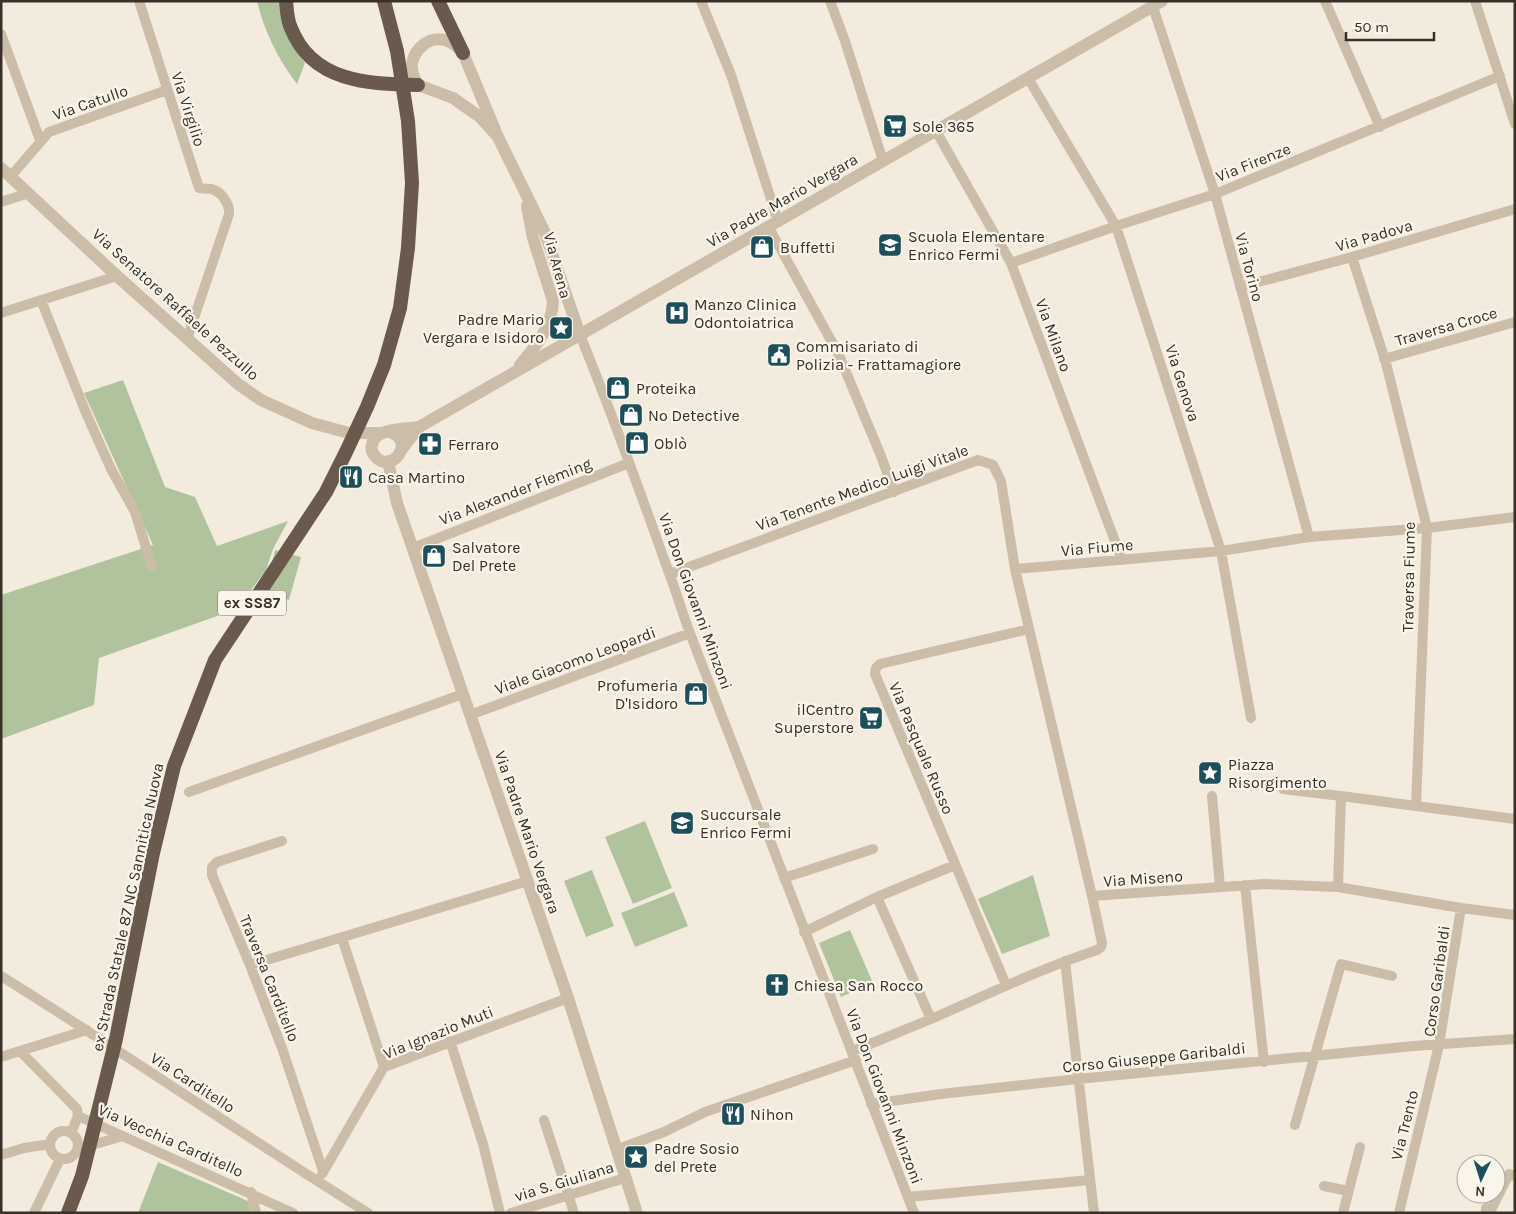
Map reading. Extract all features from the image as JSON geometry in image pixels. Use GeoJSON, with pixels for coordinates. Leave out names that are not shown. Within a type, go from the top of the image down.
{"type":"FeatureCollection","features":[{"type":"Feature","properties":{"kind":"highway"},"geometry":{"type":"LineString","coordinates":[[286,1],[290,26],[299,46],[313,60],[327,70],[364,82],[418,85]]}},
{"type":"Feature","properties":{"kind":"highway","name":"ex Strada Statale 87 NC Sannitica Nuova"},"geometry":{"type":"LineString","coordinates":[[68,1213],[82,1176],[116,1039],[153,853],[174,766],[215,660],[326,492],[346,452],[384,365],[400,308],[408,248],[412,183],[408,120],[397,51],[384,1]]}},
{"type":"Feature","properties":{"kind":"highway"},"geometry":{"type":"LineString","coordinates":[[438,1],[464,53]]}},
{"type":"Feature","properties":{"kind":"street","name":"Via Virgilio"},"geometry":{"type":"LineString","coordinates":[[139,1],[199,188],[212,189],[226,200],[230,207],[187,338]]}},
{"type":"Feature","properties":{"kind":"street"},"geometry":{"type":"LineString","coordinates":[[701,1],[731,75],[773,224],[838,353],[878,448],[894,492]]}},
{"type":"Feature","properties":{"kind":"street"},"geometry":{"type":"LineString","coordinates":[[830,1],[883,160]]}},
{"type":"Feature","properties":{"kind":"street"},"geometry":{"type":"LineString","coordinates":[[1325,1],[1380,127]]}},
{"type":"Feature","properties":{"kind":"street"},"geometry":{"type":"LineString","coordinates":[[1475,1],[1515,124]]}},
{"type":"Feature","properties":{"kind":"street","name":"Via Padre Mario Vergara"},"geometry":{"type":"LineString","coordinates":[[384,433],[419,427],[1158,4]]}},
{"type":"Feature","properties":{"kind":"street","name":"Via Torino"},"geometry":{"type":"LineString","coordinates":[[1158,4],[1215,194],[1309,537]]}},
{"type":"Feature","properties":{"kind":"street"},"geometry":{"type":"LineString","coordinates":[[1,34],[40,140]]}},
{"type":"Feature","properties":{"kind":"street"},"geometry":{"type":"LineString","coordinates":[[442,39],[454,44],[464,53],[498,137],[480,116],[453,98],[418,85],[412,73],[412,60],[418,48],[429,41],[442,39]]}},
{"type":"Feature","properties":{"kind":"street","name":"Via Firenze"},"geometry":{"type":"LineString","coordinates":[[1011,263],[1215,194],[1500,76]]}},
{"type":"Feature","properties":{"kind":"street","name":"Via Genova"},"geometry":{"type":"LineString","coordinates":[[1028,78],[1116,226],[1222,551],[1252,718]]}},
{"type":"Feature","properties":{"kind":"street","name":"Via Catullo"},"geometry":{"type":"LineString","coordinates":[[11,176],[40,140],[49,132],[167,90]]}},
{"type":"Feature","properties":{"kind":"street","name":"Via Milano"},"geometry":{"type":"LineString","coordinates":[[936,131],[1011,263],[1122,560]]}},
{"type":"Feature","properties":{"kind":"street","name":"Via Arena"},"geometry":{"type":"LineString","coordinates":[[498,137],[545,234],[580,335]]}},
{"type":"Feature","properties":{"kind":"street","name":"Via Senatore Raffaele Pezzullo"},"geometry":{"type":"LineString","coordinates":[[1,168],[117,276],[238,384],[262,400],[312,423],[349,434],[384,433]]}},
{"type":"Feature","properties":{"kind":"street","name":"Via Arena"},"geometry":{"type":"LineString","coordinates":[[513,373],[534,349],[547,328],[553,306],[534,238],[522,184]]}},
{"type":"Feature","properties":{"kind":"street"},"geometry":{"type":"LineString","coordinates":[[1,202],[29,193]]}},
{"type":"Feature","properties":{"kind":"street","name":"Via Padova"},"geometry":{"type":"LineString","coordinates":[[1240,287],[1352,257],[1515,209]]}},
{"type":"Feature","properties":{"kind":"street","name":"Traversa Fiume"},"geometry":{"type":"LineString","coordinates":[[1352,257],[1384,358],[1427,528],[1416,806]]}},
{"type":"Feature","properties":{"kind":"street"},"geometry":{"type":"LineString","coordinates":[[1,313],[117,276]]}},
{"type":"Feature","properties":{"kind":"street"},"geometry":{"type":"LineString","coordinates":[[41,300],[86,413],[112,469],[135,512],[152,567]]}},
{"type":"Feature","properties":{"kind":"street","name":"Traversa Croce"},"geometry":{"type":"LineString","coordinates":[[1384,358],[1515,322]]}},
{"type":"Feature","properties":{"kind":"street","name":"Via Don Giovanni Minzoni"},"geometry":{"type":"LineString","coordinates":[[580,335],[670,574],[690,633],[804,932],[855,1056],[871,1104],[914,1213]]}},
{"type":"Feature","properties":{"kind":"street","name":"Via Padre Mario Vergara"},"geometry":{"type":"LineString","coordinates":[[402,448],[419,427]]}},
{"type":"Feature","properties":{"kind":"street"},"geometry":{"type":"LineString","coordinates":[[384,433],[395,434],[400,439],[402,448],[397,457],[388,462],[378,458],[373,452],[373,442],[384,433]]}},
{"type":"Feature","properties":{"kind":"street","name":"Via Senatore Raffaele Pezzullo"},"geometry":{"type":"LineString","coordinates":[[349,434],[373,452]]}},
{"type":"Feature","properties":{"kind":"street","name":"Via Tenente Medico Luigi Vitale"},"geometry":{"type":"LineString","coordinates":[[670,574],[978,460],[992,465],[1000,481],[1016,569]]}},
{"type":"Feature","properties":{"kind":"street","name":"Via Padre Mario Vergara"},"geometry":{"type":"LineString","coordinates":[[388,462],[397,503],[568,998],[637,1213]]}},
{"type":"Feature","properties":{"kind":"street","name":"Via Alexander Fleming"},"geometry":{"type":"LineString","coordinates":[[413,548],[629,463]]}},
{"type":"Feature","properties":{"kind":"street","name":"Via Fiume"},"geometry":{"type":"LineString","coordinates":[[1016,569],[1222,551],[1309,537],[1427,528],[1515,517]]}},
{"type":"Feature","properties":{"kind":"street"},"geometry":{"type":"LineString","coordinates":[[1016,569],[1092,896]]}},
{"type":"Feature","properties":{"kind":"street","name":"Via Pasquale Russo"},"geometry":{"type":"LineString","coordinates":[[1006,984],[876,678],[876,668],[880,664],[1029,629]]}},
{"type":"Feature","properties":{"kind":"street","name":"Viale Giacomo Leopardi"},"geometry":{"type":"LineString","coordinates":[[470,715],[690,633]]}},
{"type":"Feature","properties":{"kind":"street"},"geometry":{"type":"LineString","coordinates":[[189,792],[463,694]]}},
{"type":"Feature","properties":{"kind":"street"},"geometry":{"type":"LineString","coordinates":[[1283,789],[1515,819]]}},
{"type":"Feature","properties":{"kind":"street"},"geometry":{"type":"LineString","coordinates":[[1212,796],[1220,887]]}},
{"type":"Feature","properties":{"kind":"street"},"geometry":{"type":"LineString","coordinates":[[1338,887],[1341,796]]}},
{"type":"Feature","properties":{"kind":"street","name":"Traversa Carditello"},"geometry":{"type":"LineString","coordinates":[[282,841],[217,862],[212,868],[213,879],[250,964],[282,1048],[324,1171]]}},
{"type":"Feature","properties":{"kind":"street"},"geometry":{"type":"LineString","coordinates":[[784,878],[873,849]]}},
{"type":"Feature","properties":{"kind":"street"},"geometry":{"type":"LineString","coordinates":[[804,932],[877,897],[955,865]]}},
{"type":"Feature","properties":{"kind":"street"},"geometry":{"type":"LineString","coordinates":[[250,964],[528,881]]}},
{"type":"Feature","properties":{"kind":"street","name":"Via Miseno"},"geometry":{"type":"LineString","coordinates":[[616,1150],[664,1132],[705,1112],[855,1056],[1006,984],[1097,950],[1101,947],[1102,943],[1092,896],[1264,884],[1338,887],[1461,908],[1515,915]]}},
{"type":"Feature","properties":{"kind":"street"},"geometry":{"type":"LineString","coordinates":[[1246,885],[1264,1062]]}},
{"type":"Feature","properties":{"kind":"street"},"geometry":{"type":"LineString","coordinates":[[877,897],[931,1019]]}},
{"type":"Feature","properties":{"kind":"street","name":"Corso Garibaldi"},"geometry":{"type":"LineString","coordinates":[[1461,908],[1439,1045],[1515,1039]]}},
{"type":"Feature","properties":{"kind":"street"},"geometry":{"type":"LineString","coordinates":[[342,938],[384,1067]]}},
{"type":"Feature","properties":{"kind":"street"},"geometry":{"type":"LineString","coordinates":[[1064,961],[1094,1213]]}},
{"type":"Feature","properties":{"kind":"street"},"geometry":{"type":"LineString","coordinates":[[1295,1125],[1316,1057],[1341,964],[1392,976]]}},
{"type":"Feature","properties":{"kind":"street","name":"Via Carditello"},"geometry":{"type":"LineString","coordinates":[[1,976],[368,1213]]}},
{"type":"Feature","properties":{"kind":"street","name":"Via Ignazio Muti"},"geometry":{"type":"LineString","coordinates":[[318,1182],[384,1067],[568,998]]}},
{"type":"Feature","properties":{"kind":"street"},"geometry":{"type":"LineString","coordinates":[[1,1057],[87,1030]]}},
{"type":"Feature","properties":{"kind":"street"},"geometry":{"type":"LineString","coordinates":[[450,1042],[483,1144],[500,1213]]}},
{"type":"Feature","properties":{"kind":"street","name":"Corso Giuseppe Garibaldi"},"geometry":{"type":"LineString","coordinates":[[871,1104],[941,1094],[1078,1079],[1439,1045]]}},
{"type":"Feature","properties":{"kind":"street","name":"Via Trento"},"geometry":{"type":"LineString","coordinates":[[1399,1213],[1439,1045]]}},
{"type":"Feature","properties":{"kind":"street"},"geometry":{"type":"LineString","coordinates":[[20,1051],[77,1109],[78,1116],[71,1133]]}},
{"type":"Feature","properties":{"kind":"street","name":"Via Vecchia Carditello"},"geometry":{"type":"LineString","coordinates":[[78,1116],[251,1192],[293,1213]]}},
{"type":"Feature","properties":{"kind":"street"},"geometry":{"type":"LineString","coordinates":[[544,1120],[574,1213]]}},
{"type":"Feature","properties":{"kind":"street"},"geometry":{"type":"LineString","coordinates":[[78,1150],[77,1138],[71,1133],[63,1131],[54,1135],[50,1144],[52,1153],[60,1159],[70,1158],[78,1150],[123,1136]]}},
{"type":"Feature","properties":{"kind":"street"},"geometry":{"type":"LineString","coordinates":[[1,1155],[24,1148],[50,1144]]}},
{"type":"Feature","properties":{"kind":"street"},"geometry":{"type":"LineString","coordinates":[[1343,1213],[1360,1147]]}},
{"type":"Feature","properties":{"kind":"street"},"geometry":{"type":"LineString","coordinates":[[34,1213],[60,1159]]}},
{"type":"Feature","properties":{"kind":"street"},"geometry":{"type":"LineString","coordinates":[[1486,1213],[1486,1208],[1492,1208],[1509,1174],[1515,1176]]}},
{"type":"Feature","properties":{"kind":"street","name":"via S. Giuliana"},"geometry":{"type":"LineString","coordinates":[[511,1213],[625,1178]]}},
{"type":"Feature","properties":{"kind":"street"},"geometry":{"type":"LineString","coordinates":[[908,1196],[1090,1180]]}},
{"type":"Feature","properties":{"kind":"street"},"geometry":{"type":"LineString","coordinates":[[1324,1186],[1348,1192]]}},
{"type":"Feature","properties":{"kind":"street","name":"Via Vecchia Carditello"},"geometry":{"type":"LineString","coordinates":[[251,1192],[256,1213]]}},
{"type":"Feature","properties":{"kind":"green space"},"geometry":{"type":"Polygon","coordinates":[[[257,1],[280,1],[289,41],[305,63],[297,84],[272,44],[257,1]]]}},
{"type":"Feature","properties":{"kind":"green space"},"geometry":{"type":"Polygon","coordinates":[[[123,380],[165,487],[195,497],[217,546],[288,521],[273,549],[266,570],[237,609],[99,658],[94,705],[1,739],[1,595],[153,545],[84,393],[123,380]]]}},
{"type":"Feature","properties":{"kind":"green space"},"geometry":{"type":"Polygon","coordinates":[[[275,550],[301,557],[289,600],[264,593],[275,550]]]}},
{"type":"Feature","properties":{"kind":"green space"},"geometry":{"type":"Polygon","coordinates":[[[645,821],[672,888],[633,904],[605,837],[645,821]]]}},
{"type":"Feature","properties":{"kind":"green space"},"geometry":{"type":"Polygon","coordinates":[[[592,870],[614,926],[586,937],[564,881],[592,870]]]}},
{"type":"Feature","properties":{"kind":"green space"},"geometry":{"type":"Polygon","coordinates":[[[1033,875],[1050,936],[1002,954],[978,899],[1033,875]]]}},
{"type":"Feature","properties":{"kind":"green space"},"geometry":{"type":"Polygon","coordinates":[[[674,892],[688,926],[635,947],[621,913],[674,892]]]}},
{"type":"Feature","properties":{"kind":"green space"},"geometry":{"type":"Polygon","coordinates":[[[850,930],[873,983],[841,997],[819,943],[850,930]]]}},
{"type":"Feature","properties":{"kind":"green space"},"geometry":{"type":"Polygon","coordinates":[[[158,1162],[248,1201],[251,1213],[138,1213],[158,1162]]]}},
{"type":"Feature","properties":{"kind":"place","name":"Sole 365"},"geometry":{"type":"Point","coordinates":[895,126]}},
{"type":"Feature","properties":{"kind":"place","name":"Scuola Elementare Enrico Fermi"},"geometry":{"type":"Point","coordinates":[890,245]}},
{"type":"Feature","properties":{"kind":"place","name":"Buffetti"},"geometry":{"type":"Point","coordinates":[762,247]}},
{"type":"Feature","properties":{"kind":"place","name":"Manzo Clinica Odontoiatrica"},"geometry":{"type":"Point","coordinates":[677,313]}},
{"type":"Feature","properties":{"kind":"place","name":"Padre Mario Vergara e Isidoro"},"geometry":{"type":"Point","coordinates":[561,328]}},
{"type":"Feature","properties":{"kind":"place","name":"Commisariato di Polizia - Frattamagiore"},"geometry":{"type":"Point","coordinates":[779,355]}},
{"type":"Feature","properties":{"kind":"place","name":"Proteika"},"geometry":{"type":"Point","coordinates":[618,388]}},
{"type":"Feature","properties":{"kind":"place","name":"No Detective"},"geometry":{"type":"Point","coordinates":[631,415]}},
{"type":"Feature","properties":{"kind":"place","name":"Oblò"},"geometry":{"type":"Point","coordinates":[637,443]}},
{"type":"Feature","properties":{"kind":"place","name":"Ferraro"},"geometry":{"type":"Point","coordinates":[430,444]}},
{"type":"Feature","properties":{"kind":"place","name":"Casa Martino"},"geometry":{"type":"Point","coordinates":[351,477]}},
{"type":"Feature","properties":{"kind":"place","name":"Salvatore Del Prete"},"geometry":{"type":"Point","coordinates":[434,556]}},
{"type":"Feature","properties":{"kind":"place","name":"Profumeria D'Isidoro"},"geometry":{"type":"Point","coordinates":[696,694]}},
{"type":"Feature","properties":{"kind":"place","name":"ilCentro Superstore"},"geometry":{"type":"Point","coordinates":[871,718]}},
{"type":"Feature","properties":{"kind":"place","name":"Piazza Risorgimento"},"geometry":{"type":"Point","coordinates":[1210,773]}},
{"type":"Feature","properties":{"kind":"place","name":"Succursale Enrico Fermi"},"geometry":{"type":"Point","coordinates":[682,823]}},
{"type":"Feature","properties":{"kind":"place","name":"Chiesa San Rocco"},"geometry":{"type":"Point","coordinates":[777,985]}},
{"type":"Feature","properties":{"kind":"place","name":"Nihon"},"geometry":{"type":"Point","coordinates":[733,1114]}},
{"type":"Feature","properties":{"kind":"place","name":"Padre Sosio del Prete"},"geometry":{"type":"Point","coordinates":[636,1157]}}]}
